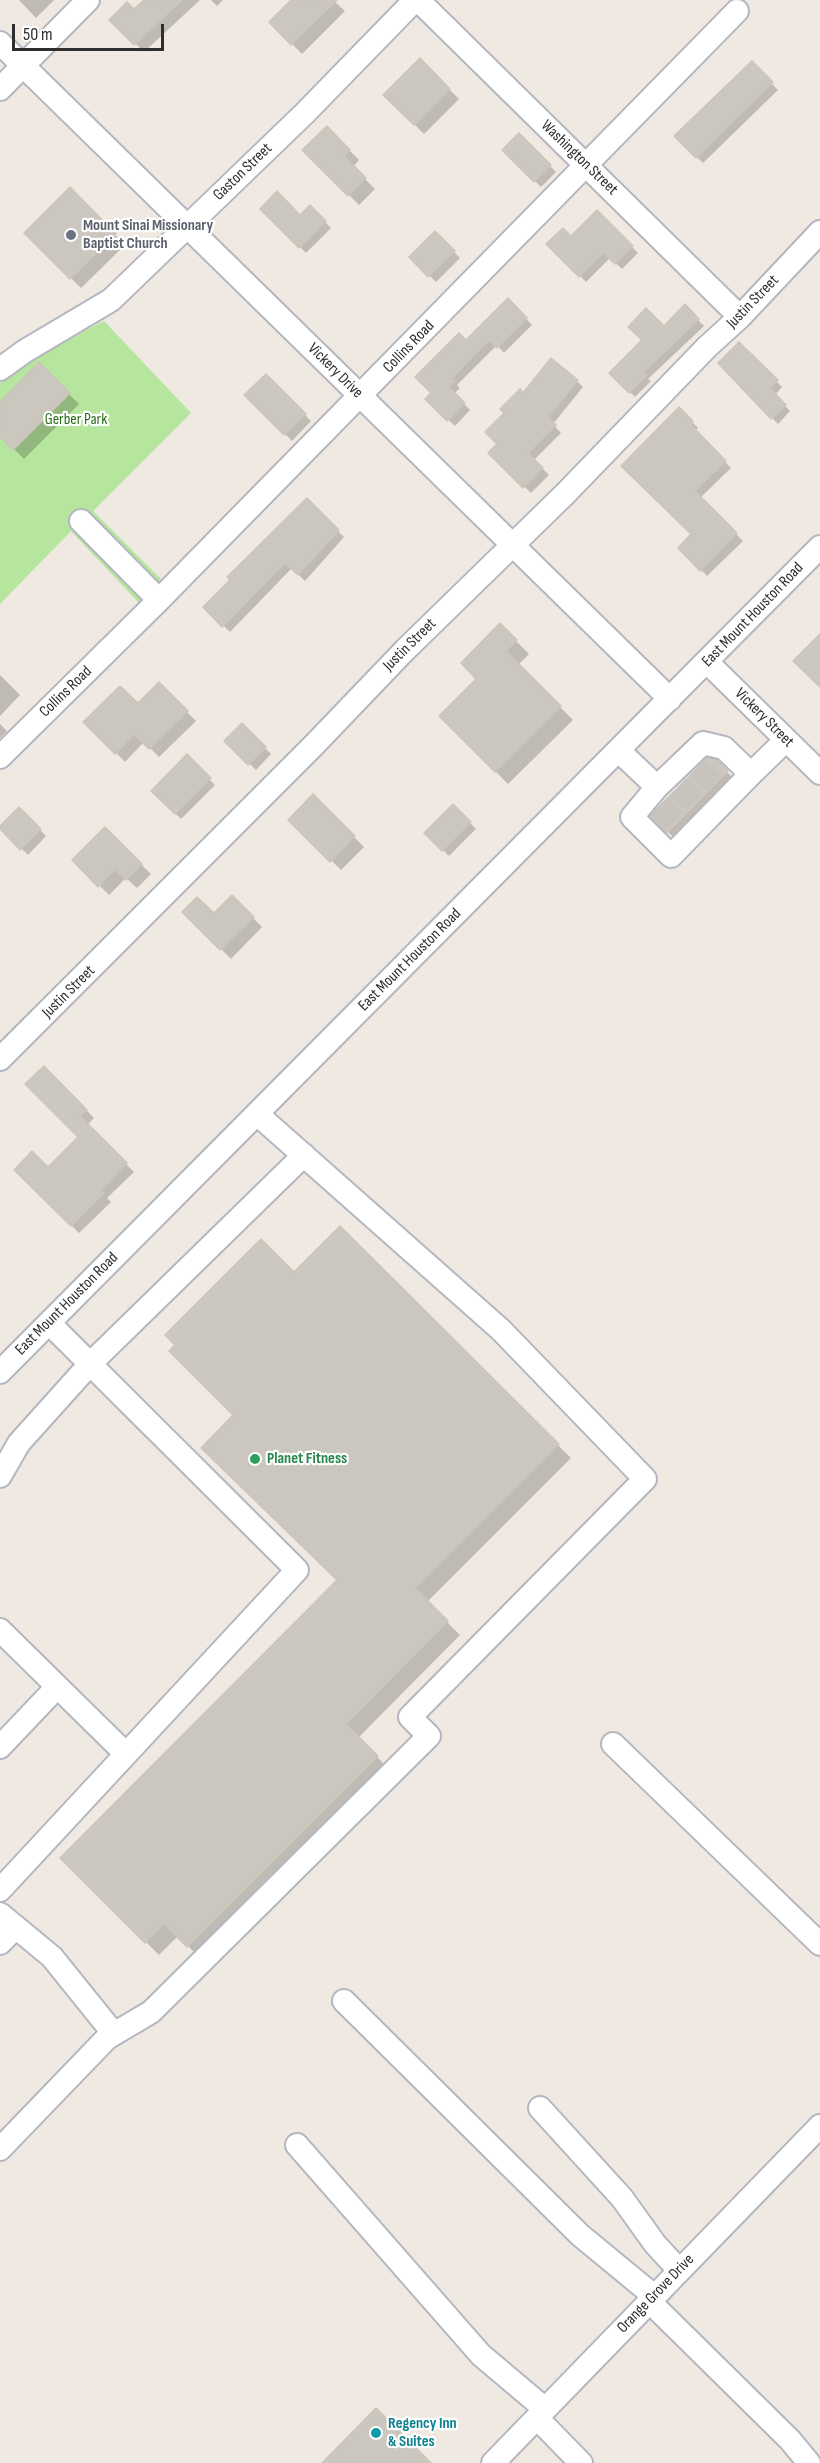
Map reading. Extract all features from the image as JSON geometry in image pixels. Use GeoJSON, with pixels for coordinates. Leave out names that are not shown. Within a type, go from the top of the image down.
{"type":"FeatureCollection","features":[{"type":"Feature","properties":{"kind":"street"},"geometry":{"type":"LineString","coordinates":[[0,89],[88,0]]}},
{"type":"Feature","properties":{"kind":"street","name":"Washington Street"},"geometry":{"type":"LineString","coordinates":[[416,0],[740,317]]}},
{"type":"Feature","properties":{"kind":"street","name":"Gaston Street"},"geometry":{"type":"LineString","coordinates":[[0,369],[25,351],[111,300],[305,113],[416,0]]}},
{"type":"Feature","properties":{"kind":"street","name":"Collins Road"},"geometry":{"type":"LineString","coordinates":[[0,757],[361,396],[737,11]]}},
{"type":"Feature","properties":{"kind":"street","name":"Vickery Drive"},"geometry":{"type":"LineString","coordinates":[[0,43],[670,699]]}},
{"type":"Feature","properties":{"kind":"street","name":"Justin Street"},"geometry":{"type":"LineString","coordinates":[[0,1059],[314,745],[405,650],[565,494],[707,347],[740,317],[820,232]]}},
{"type":"Feature","properties":{"kind":"street"},"geometry":{"type":"LineString","coordinates":[[81,521],[159,600]]}},
{"type":"Feature","properties":{"kind":"street","name":"East Mount Houston Road"},"geometry":{"type":"LineString","coordinates":[[0,1372],[820,547]]}},
{"type":"Feature","properties":{"kind":"street","name":"Vickery Street"},"geometry":{"type":"LineString","coordinates":[[707,662],[820,773]]}},
{"type":"Feature","properties":{"kind":"street"},"geometry":{"type":"LineString","coordinates":[[752,774],[724,748],[703,743],[692,763],[632,817],[671,856],[683,830],[722,791],[752,774],[786,740]]}},
{"type":"Feature","properties":{"kind":"street"},"geometry":{"type":"LineString","coordinates":[[619,750],[662,791]]}},
{"type":"Feature","properties":{"kind":"street"},"geometry":{"type":"LineString","coordinates":[[0,2149],[107,2038],[151,2012],[429,1736],[410,1717],[645,1479],[501,1330],[257,1114]]}},
{"type":"Feature","properties":{"kind":"street"},"geometry":{"type":"LineString","coordinates":[[0,1476],[19,1443],[90,1364],[304,1155]]}},
{"type":"Feature","properties":{"kind":"street"},"geometry":{"type":"LineString","coordinates":[[0,1890],[297,1570],[49,1323]]}},
{"type":"Feature","properties":{"kind":"street"},"geometry":{"type":"LineString","coordinates":[[0,1630],[126,1755]]}},
{"type":"Feature","properties":{"kind":"street"},"geometry":{"type":"LineString","coordinates":[[0,1747],[57,1686]]}},
{"type":"Feature","properties":{"kind":"street"},"geometry":{"type":"LineString","coordinates":[[613,1744],[820,1944]]}},
{"type":"Feature","properties":{"kind":"street"},"geometry":{"type":"LineString","coordinates":[[5,1928],[52,1957],[114,2034]]}},
{"type":"Feature","properties":{"kind":"street"},"geometry":{"type":"LineString","coordinates":[[344,2001],[580,2235],[651,2299],[790,2440],[809,2463]]}},
{"type":"Feature","properties":{"kind":"street"},"geometry":{"type":"LineString","coordinates":[[540,2108],[622,2199],[655,2244],[679,2270]]}},
{"type":"Feature","properties":{"kind":"street","name":"Orange Grove Drive"},"geometry":{"type":"LineString","coordinates":[[493,2463],[820,2126]]}},
{"type":"Feature","properties":{"kind":"street"},"geometry":{"type":"LineString","coordinates":[[297,2145],[481,2355],[541,2414],[581,2463]]}},
{"type":"Feature","properties":{"kind":"green space","name":"Gerber Park"},"geometry":{"type":"Polygon","coordinates":[[[104,321],[191,413],[93,511],[161,579],[139,603],[71,531],[0,604],[0,383],[32,358],[104,321]]]}},
{"type":"Feature","properties":{"kind":"building"},"geometry":{"type":"Polygon","coordinates":[[[144,0],[182,0],[134,45],[109,20],[127,2],[134,9],[144,0]]]}},
{"type":"Feature","properties":{"kind":"building"},"geometry":{"type":"Polygon","coordinates":[[[291,0],[337,0],[291,45],[269,22],[291,0]]]}},
{"type":"Feature","properties":{"kind":"building"},"geometry":{"type":"Polygon","coordinates":[[[420,58],[450,89],[414,125],[383,95],[420,58]]]}},
{"type":"Feature","properties":{"kind":"building"},"geometry":{"type":"Polygon","coordinates":[[[752,61],[773,82],[696,158],[674,136],[752,61]]]}},
{"type":"Feature","properties":{"kind":"building"},"geometry":{"type":"Polygon","coordinates":[[[327,126],[350,150],[344,156],[366,178],[348,196],[302,150],[327,126]]]}},
{"type":"Feature","properties":{"kind":"building"},"geometry":{"type":"Polygon","coordinates":[[[519,133],[551,165],[534,182],[502,150],[519,133]]]}},
{"type":"Feature","properties":{"kind":"building"},"geometry":{"type":"Polygon","coordinates":[[[70,187],[116,234],[70,279],[24,233],[70,187]]]}},
{"type":"Feature","properties":{"kind":"building"},"geometry":{"type":"Polygon","coordinates":[[[277,191],[300,215],[310,205],[326,221],[299,248],[260,209],[277,191]]]}},
{"type":"Feature","properties":{"kind":"building"},"geometry":{"type":"Polygon","coordinates":[[[597,210],[633,246],[615,264],[603,253],[579,277],[546,244],[563,228],[571,236],[597,210]]]}},
{"type":"Feature","properties":{"kind":"building"},"geometry":{"type":"Polygon","coordinates":[[[435,231],[455,251],[428,277],[409,257],[435,231]]]}},
{"type":"Feature","properties":{"kind":"building"},"geometry":{"type":"Polygon","coordinates":[[[508,298],[527,318],[497,348],[489,340],[452,378],[455,381],[449,387],[465,403],[447,421],[425,399],[431,393],[415,377],[459,333],[466,340],[508,298]]]}},
{"type":"Feature","properties":{"kind":"building"},"geometry":{"type":"Polygon","coordinates":[[[685,304],[699,319],[644,372],[647,375],[629,393],[609,373],[642,340],[628,327],[646,308],[664,326],[685,304]]]}},
{"type":"Feature","properties":{"kind":"building"},"geometry":{"type":"Polygon","coordinates":[[[739,342],[778,380],[770,388],[786,405],[771,419],[718,363],[739,342]]]}},
{"type":"Feature","properties":{"kind":"building"},"geometry":{"type":"Polygon","coordinates":[[[551,358],[578,380],[548,417],[556,425],[528,453],[543,468],[523,488],[488,453],[497,444],[485,432],[504,413],[500,409],[520,389],[523,393],[551,358]]]}},
{"type":"Feature","properties":{"kind":"building"},"geometry":{"type":"Polygon","coordinates":[[[39,362],[70,393],[13,450],[0,437],[0,402],[39,362]]]}},
{"type":"Feature","properties":{"kind":"building"},"geometry":{"type":"Polygon","coordinates":[[[266,374],[306,414],[284,435],[244,395],[266,374]]]}},
{"type":"Feature","properties":{"kind":"building"},"geometry":{"type":"Polygon","coordinates":[[[679,407],[693,421],[690,424],[726,461],[695,491],[737,533],[700,571],[678,548],[691,534],[621,466],[679,407]]]}},
{"type":"Feature","properties":{"kind":"building"},"geometry":{"type":"Polygon","coordinates":[[[307,498],[339,530],[298,575],[285,563],[222,627],[203,607],[230,580],[227,577],[307,498]]]}},
{"type":"Feature","properties":{"kind":"building"},"geometry":{"type":"Polygon","coordinates":[[[500,623],[517,640],[506,651],[561,706],[495,772],[439,716],[476,679],[461,663],[500,623]]]}},
{"type":"Feature","properties":{"kind":"building"},"geometry":{"type":"Polygon","coordinates":[[[820,634],[820,687],[793,661],[820,634]]]}},
{"type":"Feature","properties":{"kind":"building"},"geometry":{"type":"Polygon","coordinates":[[[159,682],[188,711],[149,749],[134,734],[115,754],[83,722],[120,686],[138,703],[159,682]]]}},
{"type":"Feature","properties":{"kind":"building"},"geometry":{"type":"Polygon","coordinates":[[[242,723],[266,747],[248,765],[224,741],[242,723]]]}},
{"type":"Feature","properties":{"kind":"building"},"geometry":{"type":"Polygon","coordinates":[[[187,754],[211,778],[175,814],[151,791],[187,754]]]}},
{"type":"Feature","properties":{"kind":"building"},"geometry":{"type":"Polygon","coordinates":[[[707,758],[717,760],[728,771],[667,833],[650,816],[707,758]]]}},
{"type":"Feature","properties":{"kind":"building"},"geometry":{"type":"Polygon","coordinates":[[[313,794],[355,836],[330,862],[288,820],[313,794]]]}},
{"type":"Feature","properties":{"kind":"building"},"geometry":{"type":"Polygon","coordinates":[[[453,804],[471,822],[442,851],[424,833],[453,804]]]}},
{"type":"Feature","properties":{"kind":"building"},"geometry":{"type":"Polygon","coordinates":[[[19,807],[41,829],[20,850],[0,829],[0,826],[19,807]]]}},
{"type":"Feature","properties":{"kind":"building"},"geometry":{"type":"Polygon","coordinates":[[[105,827],[142,864],[126,880],[115,869],[98,887],[72,860],[105,827]]]}},
{"type":"Feature","properties":{"kind":"building"},"geometry":{"type":"Polygon","coordinates":[[[232,895],[254,917],[220,950],[182,912],[197,897],[214,913],[232,895]]]}},
{"type":"Feature","properties":{"kind":"building"},"geometry":{"type":"Polygon","coordinates":[[[44,1066],[87,1110],[80,1116],[127,1163],[101,1190],[104,1193],[71,1226],[14,1170],[32,1151],[48,1167],[78,1137],[25,1084],[44,1066]]]}},
{"type":"Feature","properties":{"kind":"building"},"geometry":{"type":"Polygon","coordinates":[[[340,1226],[559,1444],[415,1588],[448,1621],[346,1724],[378,1756],[187,1947],[164,1924],[145,1943],[60,1858],[337,1580],[201,1448],[233,1415],[169,1351],[175,1345],[165,1335],[261,1239],[294,1272],[340,1226]]]}},
{"type":"Feature","properties":{"kind":"building","name":"Regency Inn & Suites"},"geometry":{"type":"Polygon","coordinates":[[[376,2408],[431,2463],[322,2463],[376,2408]]]}},
{"type":"Feature","properties":{"kind":"tunnel"},"geometry":{"type":"LineString","coordinates":[[697,768],[715,784]]}},
{"type":"Feature","properties":{"kind":"tunnel"},"geometry":{"type":"LineString","coordinates":[[678,787],[696,803]]}},
{"type":"Feature","properties":{"kind":"tunnel"},"geometry":{"type":"LineString","coordinates":[[659,806],[676,823]]}},
{"type":"Feature","properties":{"kind":"place","name":"Mount Sinai Missionary Baptist Church"},"geometry":{"type":"Point","coordinates":[71,235]}},
{"type":"Feature","properties":{"kind":"place","name":"Planet Fitness"},"geometry":{"type":"Point","coordinates":[255,1459]}},
{"type":"Feature","properties":{"kind":"place","name":"Regency Inn & Suites"},"geometry":{"type":"Point","coordinates":[376,2433]}}]}
